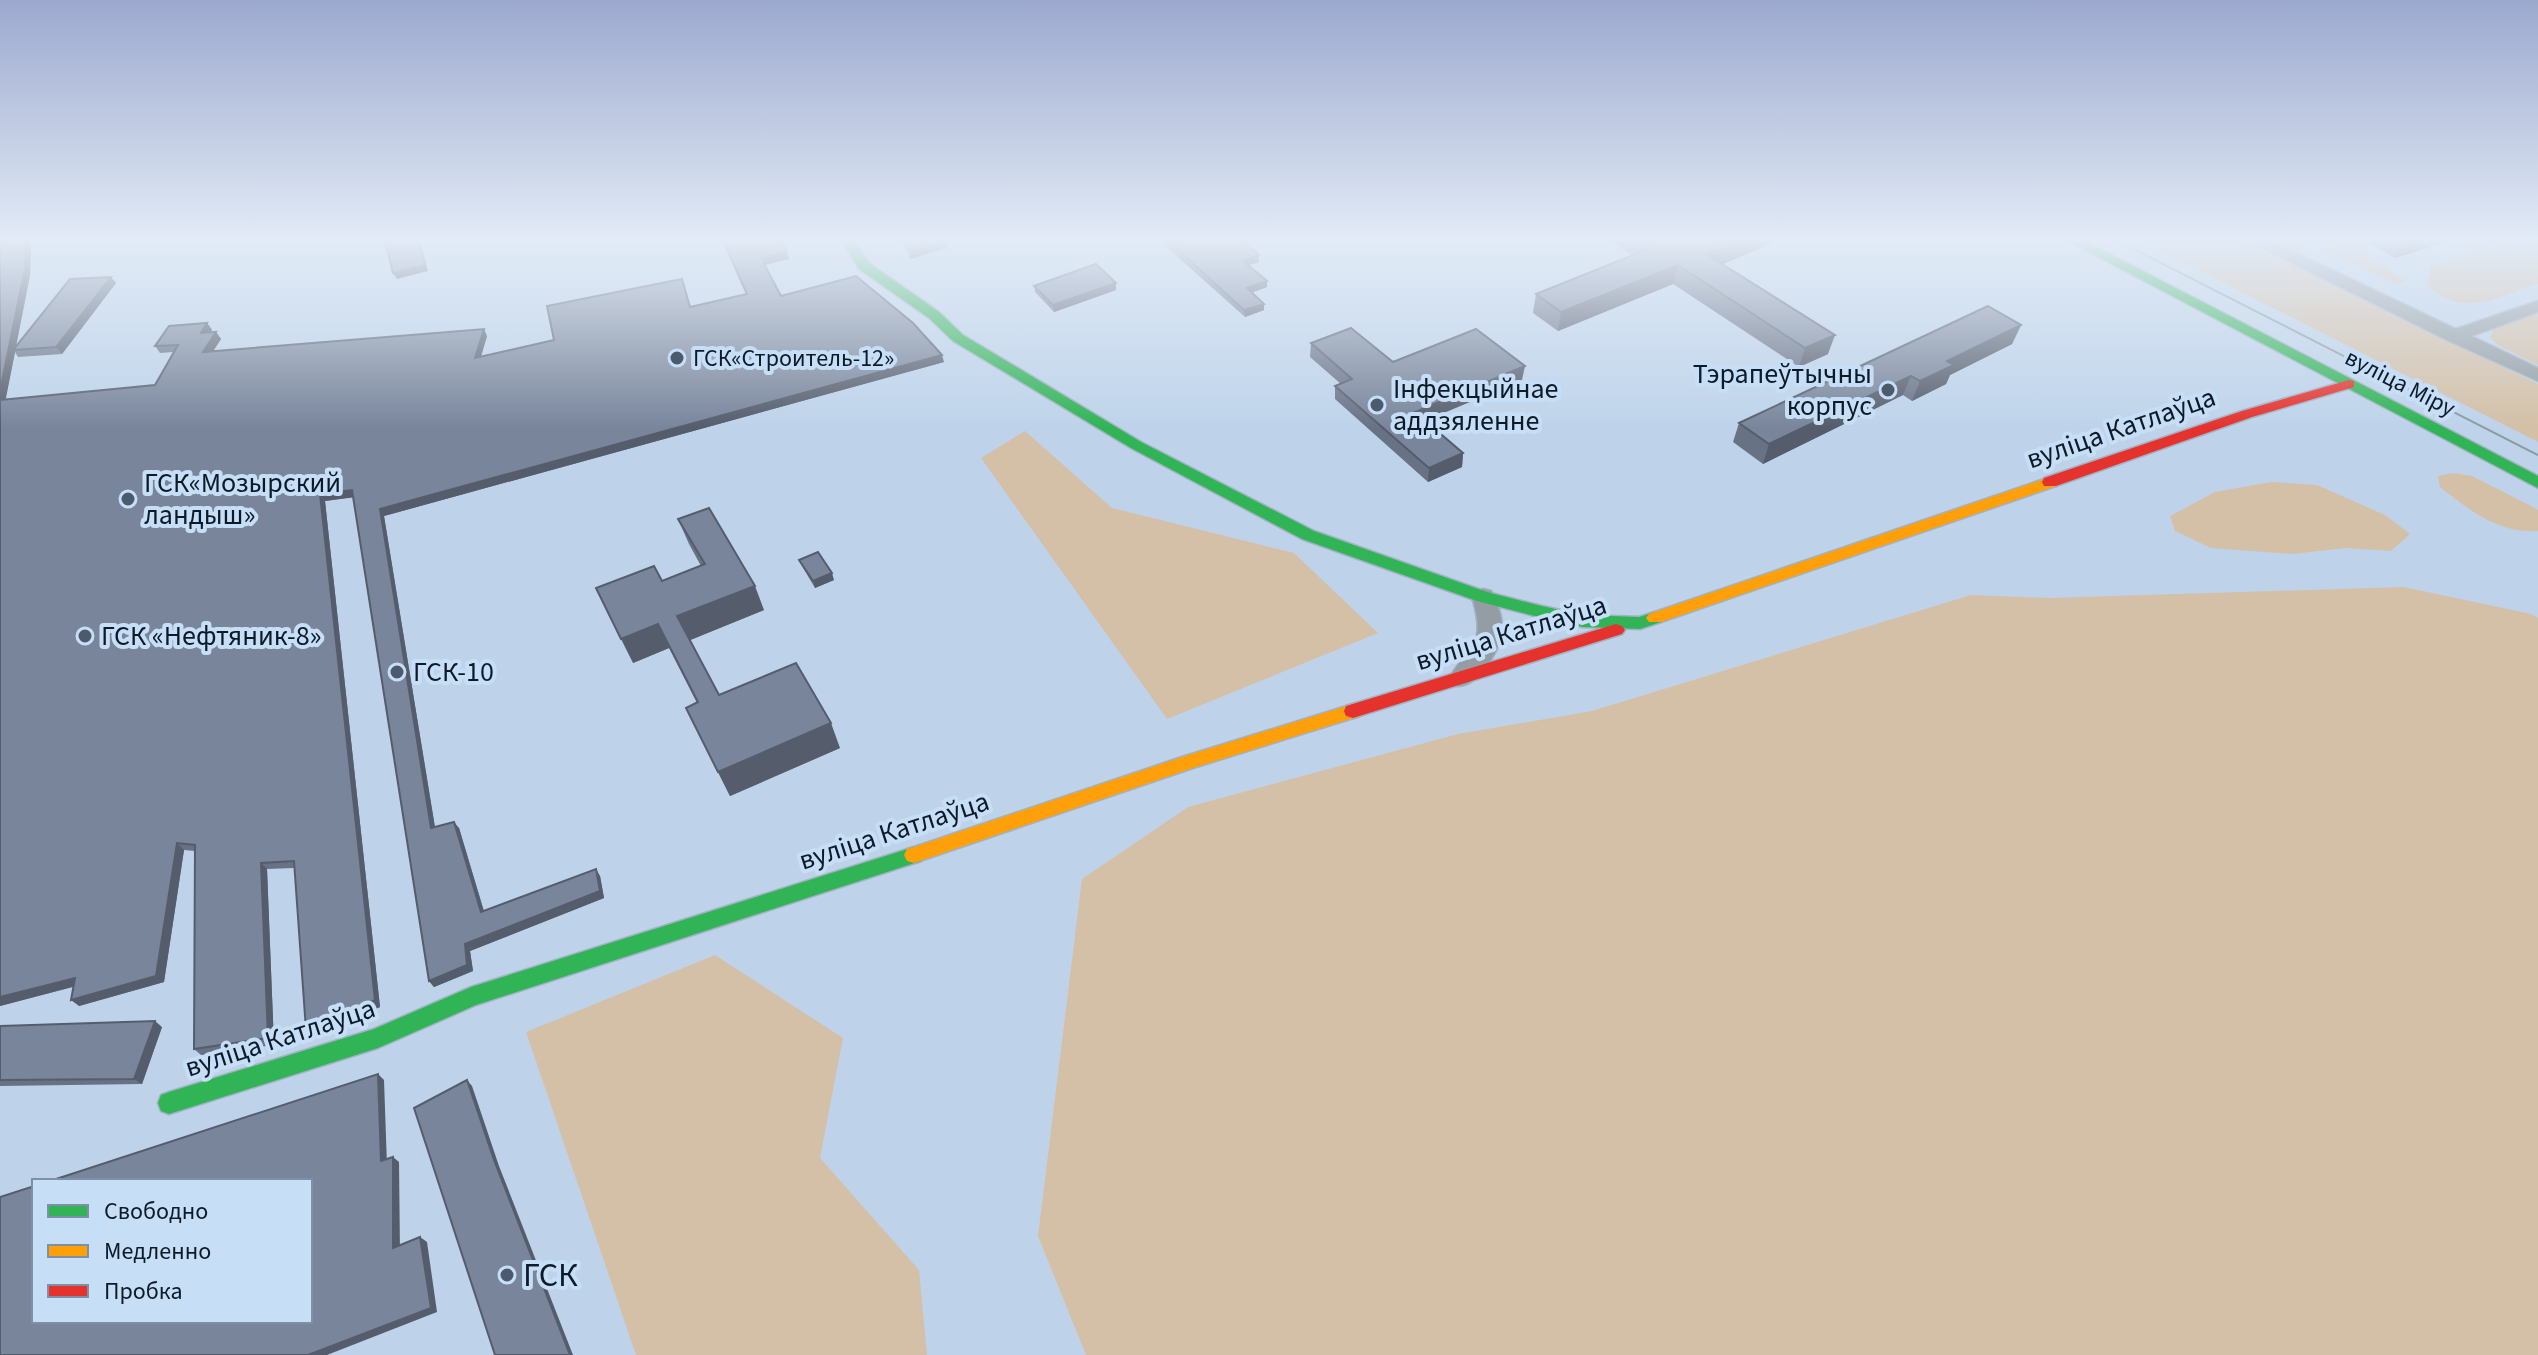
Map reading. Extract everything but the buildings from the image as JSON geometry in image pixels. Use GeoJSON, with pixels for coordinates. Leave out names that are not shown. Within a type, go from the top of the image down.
{"type":"FeatureCollection","features":[{"type":"Feature","properties":{"kind":"street","name":"вуліца Катлаўца"},"geometry":{"type":"LineString","coordinates":[[914,301],[958,338],[1136,445],[1308,535],[1483,597],[1583,621],[1640,623]]}},
{"type":"Feature","properties":{"kind":"street","name":"вуліца Міру"},"geometry":{"type":"LineString","coordinates":[[2190,301],[2538,483]]}},
{"type":"Feature","properties":{"kind":"street"},"geometry":{"type":"LineString","coordinates":[[2382,301],[2538,375]]}},
{"type":"Feature","properties":{"kind":"street"},"geometry":{"type":"LineString","coordinates":[[2454,336],[2538,306]]}},
{"type":"Feature","properties":{"kind":"street","name":"вуліца Катлаўца"},"geometry":{"type":"LineString","coordinates":[[169,1103],[378,1038],[471,997],[695,923],[833,882],[1189,762],[1640,623],[2247,414],[2349,384]]}},
{"type":"Feature","properties":{"kind":"street"},"geometry":{"type":"LineString","coordinates":[[1461,679],[1491,638],[1493,624],[1483,597]]}},
{"type":"Feature","properties":{"kind":"shaded area"},"geometry":{"type":"Polygon","coordinates":[[[2260,301],[2367,301],[2538,384],[2538,442],[2260,301]]]}},
{"type":"Feature","properties":{"kind":"shaded area"},"geometry":{"type":"Polygon","coordinates":[[[2538,313],[2538,365],[2501,347],[2490,338],[2494,327],[2538,313]]]}},
{"type":"Feature","properties":{"kind":"shaded area"},"geometry":{"type":"Polygon","coordinates":[[[1025,431],[1112,508],[1294,553],[1378,633],[1167,719],[981,458],[1025,431]]]}},
{"type":"Feature","properties":{"kind":"shaded area"},"geometry":{"type":"Polygon","coordinates":[[[2453,473],[2472,476],[2538,510],[2538,531],[2510,529],[2473,512],[2440,487],[2438,476],[2453,473]]]}},
{"type":"Feature","properties":{"kind":"shaded area"},"geometry":{"type":"Polygon","coordinates":[[[2271,482],[2317,485],[2385,515],[2410,534],[2391,551],[2346,548],[2293,554],[2211,548],[2175,531],[2170,516],[2215,492],[2271,482]]]}},
{"type":"Feature","properties":{"kind":"shaded area"},"geometry":{"type":"Polygon","coordinates":[[[2404,587],[2538,618],[2538,1355],[1086,1355],[1038,1236],[1082,879],[1188,807],[1458,734],[1592,711],[1971,595],[2050,598],[2404,587]]]}},
{"type":"Feature","properties":{"kind":"shaded area"},"geometry":{"type":"Polygon","coordinates":[[[715,955],[843,1038],[820,1158],[919,1270],[927,1355],[636,1355],[526,1032],[715,955]]]}},
{"type":"Feature","properties":{"kind":"tram line"},"geometry":{"type":"LineString","coordinates":[[2236,301],[2538,455]]}},
{"type":"Feature","properties":{"kind":"traffic: fast"},"geometry":{"type":"LineString","coordinates":[[914,301],[958,338],[1136,445],[1308,535],[1483,597],[1542,612],[1583,621],[1640,623],[1655,618]]}},
{"type":"Feature","properties":{"kind":"traffic: fast"},"geometry":{"type":"LineString","coordinates":[[2189,301],[2538,483]]}},
{"type":"Feature","properties":{"kind":"traffic: fast"},"geometry":{"type":"LineString","coordinates":[[169,1103],[378,1038],[471,997],[914,855]]}},
{"type":"Feature","properties":{"kind":"traffic: slow"},"geometry":{"type":"LineString","coordinates":[[1655,618],[2050,482]]}},
{"type":"Feature","properties":{"kind":"traffic: slow"},"geometry":{"type":"LineString","coordinates":[[914,855],[1189,762],[1353,711]]}},
{"type":"Feature","properties":{"kind":"traffic: jam"},"geometry":{"type":"LineString","coordinates":[[2050,482],[2247,414],[2349,384]]}},
{"type":"Feature","properties":{"kind":"traffic: jam"},"geometry":{"type":"LineString","coordinates":[[1353,711],[1616,630]]}},
{"type":"Feature","properties":{"kind":"place","name":"ГСК«Строитель-12»"},"geometry":{"type":"Point","coordinates":[677,358]}},
{"type":"Feature","properties":{"kind":"place","name":"Тэрапеўтычны корпус"},"geometry":{"type":"Point","coordinates":[1888,390]}},
{"type":"Feature","properties":{"kind":"place","name":"Інфекцыйнае аддзяленне"},"geometry":{"type":"Point","coordinates":[1377,405]}},
{"type":"Feature","properties":{"kind":"place","name":"ГСК«Мозырский ландыш»"},"geometry":{"type":"Point","coordinates":[128,499]}},
{"type":"Feature","properties":{"kind":"place","name":"ГСК «Нефтяник-8»"},"geometry":{"type":"Point","coordinates":[85,636]}},
{"type":"Feature","properties":{"kind":"place","name":"ГСК-10"},"geometry":{"type":"Point","coordinates":[397,672]}},
{"type":"Feature","properties":{"kind":"place","name":"ГСК"},"geometry":{"type":"Point","coordinates":[507,1275]}}]}
